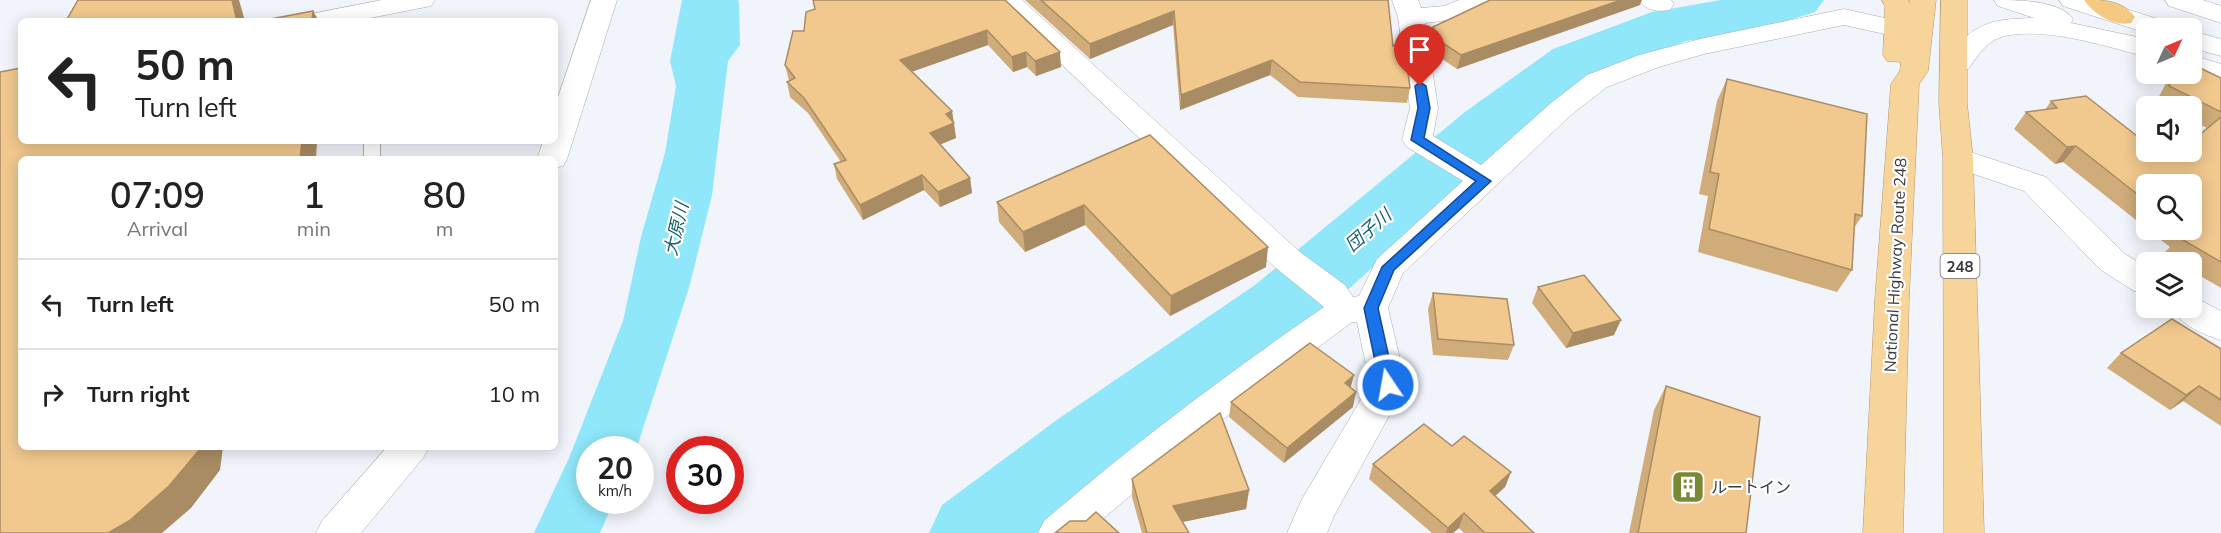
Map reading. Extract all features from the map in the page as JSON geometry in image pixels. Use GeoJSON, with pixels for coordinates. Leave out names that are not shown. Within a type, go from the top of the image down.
{"type":"FeatureCollection","features":[{"type":"Feature","properties":{"kind":"highway"},"geometry":{"type":"LineString","coordinates":[[1896,0],[1899,29],[1895,67],[1905,84]]}},
{"type":"Feature","properties":{"kind":"highway","name":"National Highway Route 248"},"geometry":{"type":"LineString","coordinates":[[1883,533],[1892,299],[1905,84],[1914,71],[1923,0]]}},
{"type":"Feature","properties":{"kind":"highway","name":"248"},"geometry":{"type":"LineString","coordinates":[[1954,0],[1953,103],[1958,158],[1964,533]]}},
{"type":"Feature","properties":{"kind":"highway"},"geometry":{"type":"LineString","coordinates":[[2097,0],[2122,17]]}},
{"type":"Feature","properties":{"kind":"street"},"geometry":{"type":"LineString","coordinates":[[344,18],[372,15],[422,0]]}},
{"type":"Feature","properties":{"kind":"street"},"geometry":{"type":"LineString","coordinates":[[558,141],[604,0]]}},
{"type":"Feature","properties":{"kind":"street"},"geometry":{"type":"LineString","coordinates":[[1007,0],[1288,260],[1349,304],[1388,385],[1316,511],[1307,533]]}},
{"type":"Feature","properties":{"kind":"street"},"geometry":{"type":"LineString","coordinates":[[1482,0],[1449,13],[1408,9],[1424,108],[1417,140],[1485,181]]}},
{"type":"Feature","properties":{"kind":"street"},"geometry":{"type":"LineString","coordinates":[[2007,0],[2136,37]]}},
{"type":"Feature","properties":{"kind":"street"},"geometry":{"type":"LineString","coordinates":[[2072,0],[2122,17],[2136,29]]}},
{"type":"Feature","properties":{"kind":"street"},"geometry":{"type":"LineString","coordinates":[[2178,0],[2221,15]]}},
{"type":"Feature","properties":{"kind":"street"},"geometry":{"type":"LineString","coordinates":[[1058,533],[1092,503],[1251,376],[1349,304],[1561,109],[1597,81],[1649,61],[1700,47],[1844,17],[1899,29]]}},
{"type":"Feature","properties":{"kind":"street"},"geometry":{"type":"LineString","coordinates":[[1954,69],[1976,40],[1999,30],[2014,27],[2040,25],[2136,39]]}},
{"type":"Feature","properties":{"kind":"street"},"geometry":{"type":"LineString","coordinates":[[2202,42],[2221,48]]}},
{"type":"Feature","properties":{"kind":"street"},"geometry":{"type":"LineString","coordinates":[[2202,66],[2221,73]]}},
{"type":"Feature","properties":{"kind":"street"},"geometry":{"type":"LineString","coordinates":[[1958,158],[2035,184],[2113,262],[2136,276]]}},
{"type":"Feature","properties":{"kind":"street"},"geometry":{"type":"LineString","coordinates":[[2202,316],[2221,327]]}},
{"type":"Feature","properties":{"kind":"street"},"geometry":{"type":"LineString","coordinates":[[336,533],[407,450]]}},
{"type":"Feature","properties":{"kind":"water","name":"大原川"},"geometry":{"type":"Polygon","coordinates":[[[682,0],[738,0],[740,45],[728,61],[712,195],[689,288],[641,436],[578,436],[623,321],[641,237],[665,153],[676,86],[670,61],[682,0]]]}},
{"type":"Feature","properties":{"kind":"water"},"geometry":{"type":"Polygon","coordinates":[[[576,440],[576,514],[608,514],[600,533],[534,533],[576,440]]]}},
{"type":"Feature","properties":{"kind":"building"},"geometry":{"type":"Polygon","coordinates":[[[78,0],[232,0],[236,18],[68,18],[78,0]]]}},
{"type":"Feature","properties":{"kind":"building"},"geometry":{"type":"Polygon","coordinates":[[[813,0],[1005,0],[1060,52],[1035,61],[1026,52],[1012,57],[987,30],[900,60],[952,111],[946,114],[954,123],[930,133],[970,178],[938,192],[922,175],[860,205],[834,164],[846,160],[804,98],[787,82],[795,78],[785,65],[793,31],[804,31],[806,12],[815,9],[813,0]]]}},
{"type":"Feature","properties":{"kind":"building"},"geometry":{"type":"Polygon","coordinates":[[[1041,0],[1388,0],[1393,46],[1404,40],[1410,88],[1300,82],[1272,60],[1181,95],[1174,11],[1090,44],[1041,0]]]}},
{"type":"Feature","properties":{"kind":"building"},"geometry":{"type":"Polygon","coordinates":[[[1490,0],[1621,0],[1461,55],[1435,38],[1433,27],[1490,0]]]}},
{"type":"Feature","properties":{"kind":"building"},"geometry":{"type":"Polygon","coordinates":[[[313,11],[312,18],[276,18],[313,11]]]}},
{"type":"Feature","properties":{"kind":"building"},"geometry":{"type":"Polygon","coordinates":[[[18,69],[18,144],[302,144],[300,156],[18,156],[18,450],[199,450],[169,486],[129,521],[108,533],[0,533],[0,72],[18,69]]]}},
{"type":"Feature","properties":{"kind":"building"},"geometry":{"type":"Polygon","coordinates":[[[2202,69],[2221,78],[2221,112],[2202,102],[2202,96],[2189,96],[2169,86],[2170,84],[2202,84],[2202,69]]]}},
{"type":"Feature","properties":{"kind":"building"},"geometry":{"type":"Polygon","coordinates":[[[1727,79],[1867,114],[1862,216],[1855,214],[1852,270],[1709,229],[1719,174],[1710,172],[1727,79]]]}},
{"type":"Feature","properties":{"kind":"building"},"geometry":{"type":"Polygon","coordinates":[[[2086,96],[2136,135],[2136,162],[2202,162],[2202,133],[2221,117],[2221,262],[2183,240],[2202,240],[2202,174],[2136,174],[2136,193],[2076,146],[2067,147],[2026,112],[2057,108],[2051,101],[2086,96]]]}},
{"type":"Feature","properties":{"kind":"building"},"geometry":{"type":"Polygon","coordinates":[[[1150,135],[1268,247],[1171,296],[1084,205],[1023,232],[997,202],[1150,135]]]}},
{"type":"Feature","properties":{"kind":"building"},"geometry":{"type":"Polygon","coordinates":[[[1584,275],[1621,320],[1573,333],[1538,287],[1584,275]]]}},
{"type":"Feature","properties":{"kind":"building"},"geometry":{"type":"Polygon","coordinates":[[[1433,293],[1507,299],[1514,345],[1438,339],[1433,293]]]}},
{"type":"Feature","properties":{"kind":"building"},"geometry":{"type":"Polygon","coordinates":[[[2172,319],[2221,349],[2221,400],[2199,386],[2186,395],[2121,353],[2172,319]]]}},
{"type":"Feature","properties":{"kind":"building"},"geometry":{"type":"Polygon","coordinates":[[[1310,343],[1354,375],[1345,383],[1356,392],[1287,448],[1231,402],[1310,343]]]}},
{"type":"Feature","properties":{"kind":"building","name":"ルートイン"},"geometry":{"type":"Polygon","coordinates":[[[1666,386],[1760,417],[1746,533],[1638,533],[1666,386]]]}},
{"type":"Feature","properties":{"kind":"building"},"geometry":{"type":"Polygon","coordinates":[[[1220,413],[1249,490],[1173,506],[1189,533],[1147,533],[1132,479],[1220,413]]]}},
{"type":"Feature","properties":{"kind":"building"},"geometry":{"type":"Polygon","coordinates":[[[1424,424],[1452,446],[1464,436],[1511,472],[1490,491],[1534,533],[1485,533],[1464,513],[1448,528],[1373,464],[1424,424]]]}},
{"type":"Feature","properties":{"kind":"building"},"geometry":{"type":"Polygon","coordinates":[[[1096,512],[1119,533],[1055,533],[1070,521],[1086,521],[1096,512]]]}},
{"type":"Feature","properties":{"kind":"waterway","name":"団子川"},"geometry":{"type":"LineString","coordinates":[[974,533],[1088,443],[1282,305],[1488,127],[1575,62],[1673,25],[1757,12],[1795,0]]}},
{"type":"Feature","properties":{"kind":"place","name":"ルートイン"},"geometry":{"type":"Point","coordinates":[1688,487]}},
{"type":"Feature","properties":{"kind":"route"},"geometry":{"type":"LineString","coordinates":[[1388,385],[1371,308],[1389,267],[1485,181],[1417,140],[1424,108],[1420,86]]}}]}
